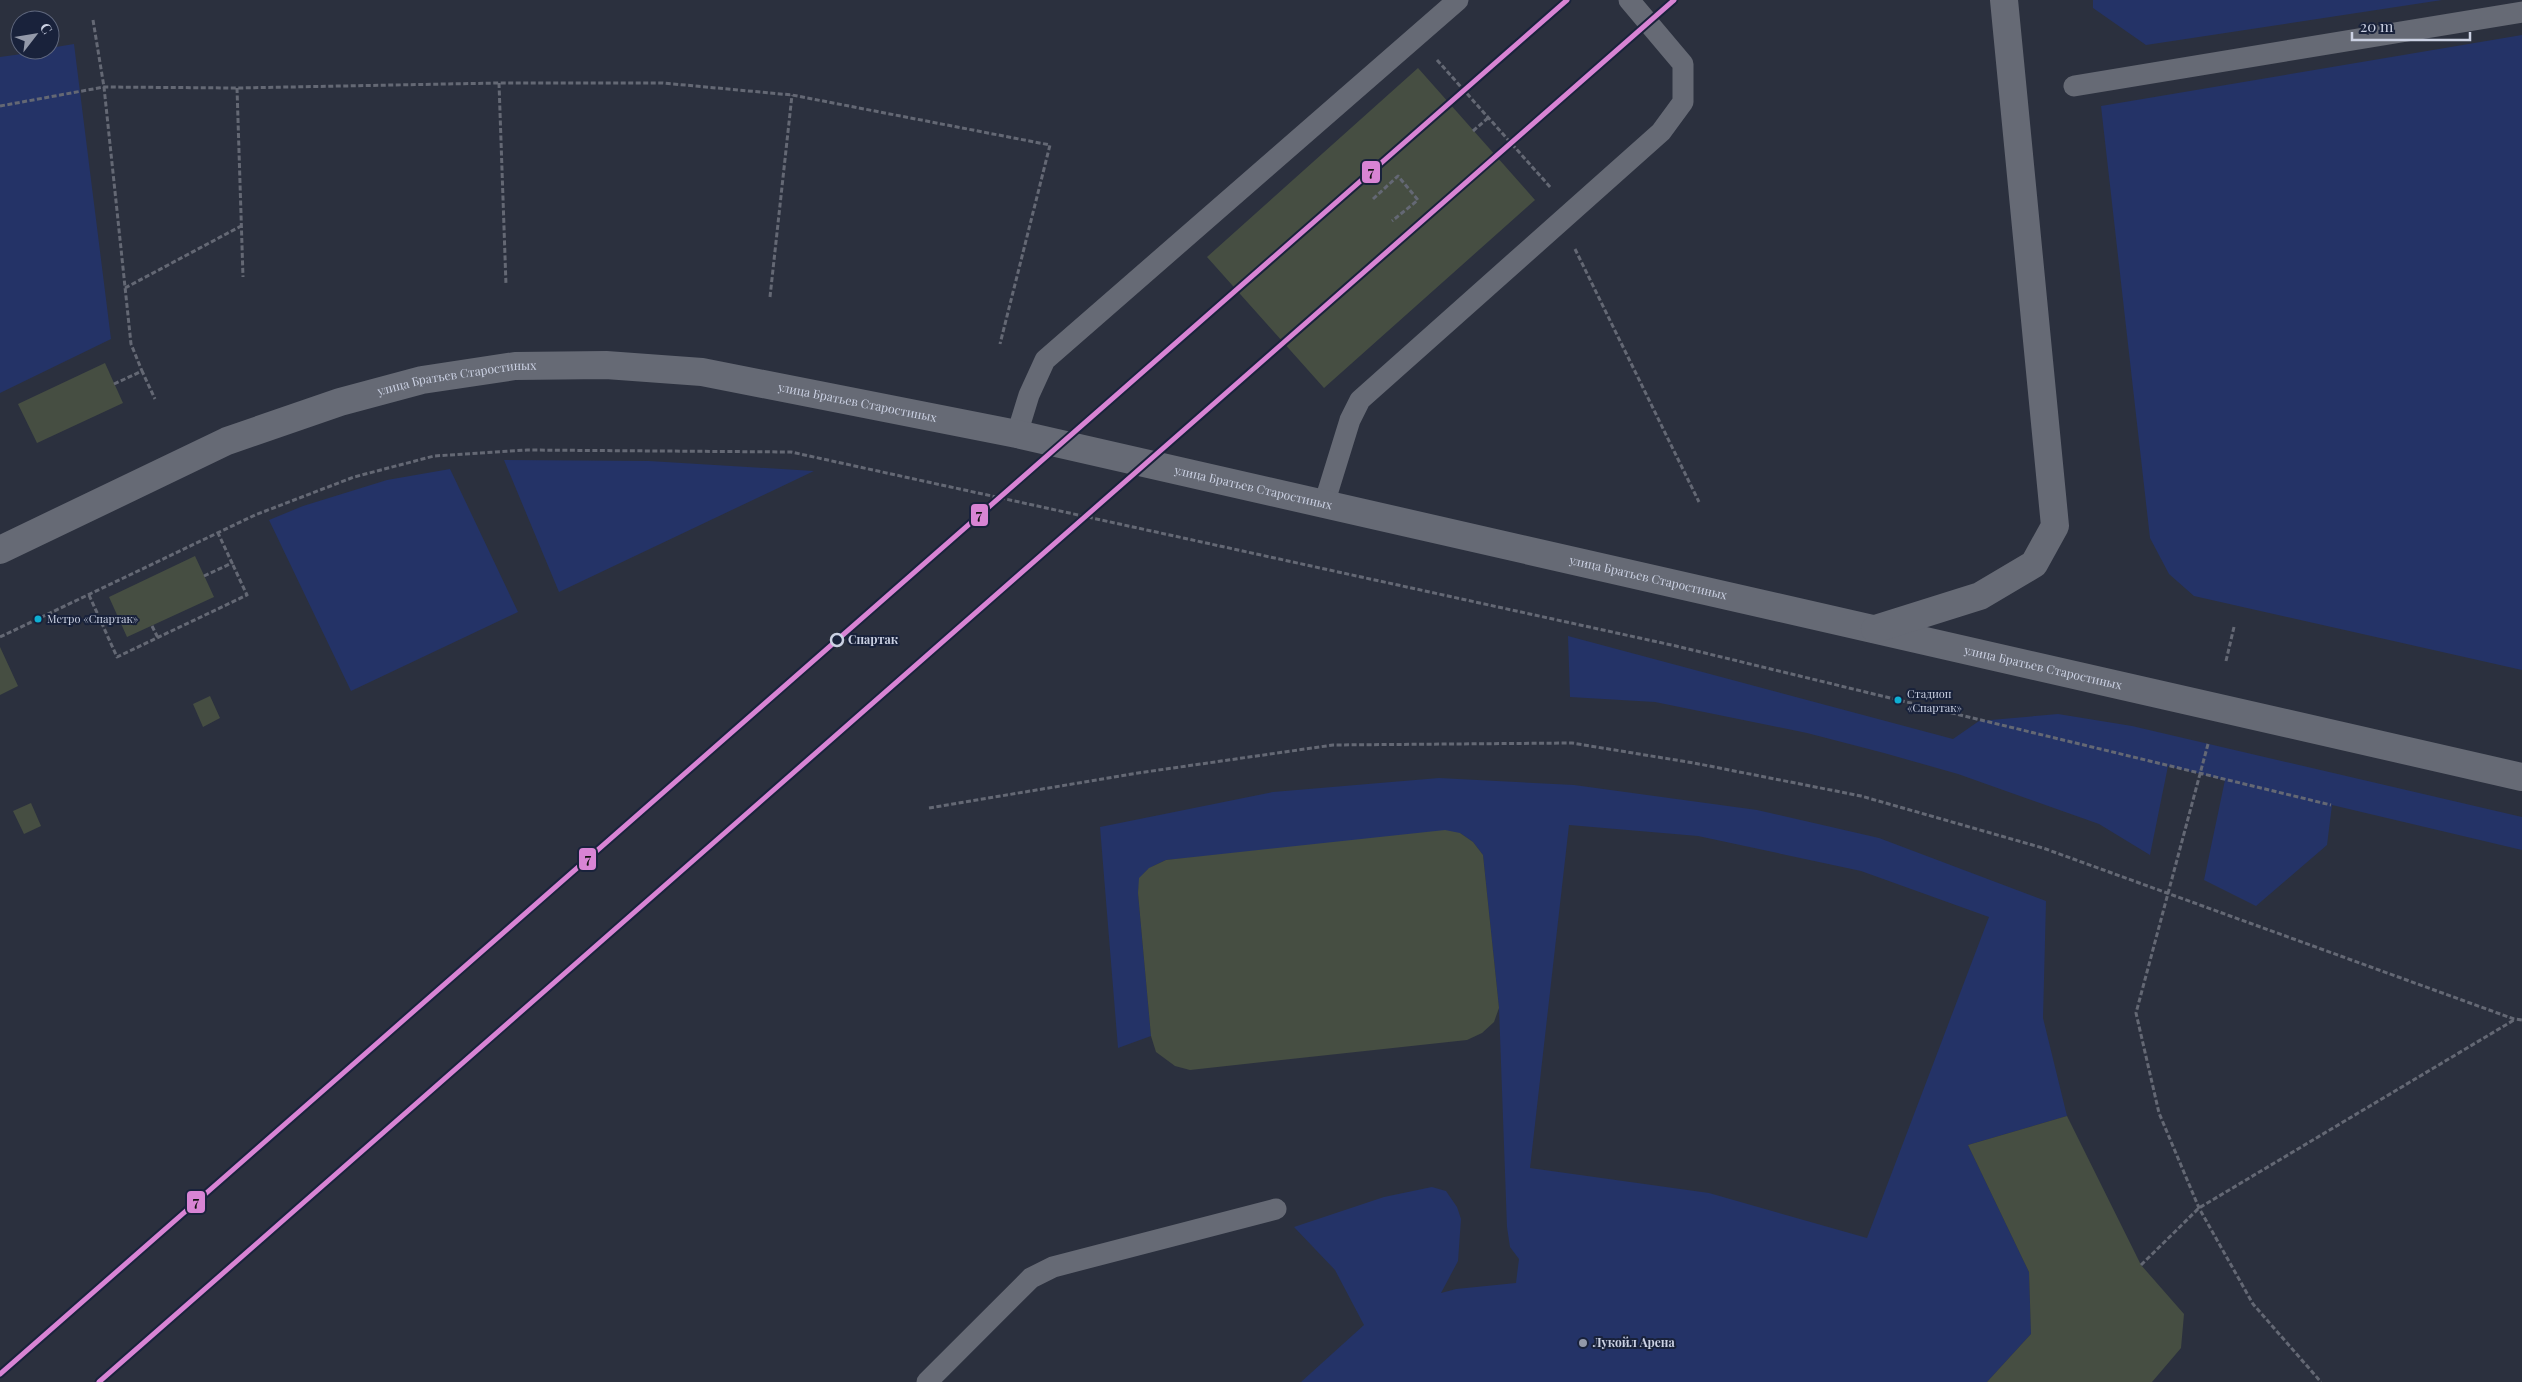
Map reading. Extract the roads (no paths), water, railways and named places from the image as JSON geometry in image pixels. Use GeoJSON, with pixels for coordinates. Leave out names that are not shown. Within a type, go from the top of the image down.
{"type":"FeatureCollection","features":[{"type":"Feature","properties":{"kind":"street"},"geometry":{"type":"LineString","coordinates":[[1874,629],[1980,596],[2034,564],[2056,526],[2004,0]]}},
{"type":"Feature","properties":{"kind":"street","name":"улица Братьев Старостиных"},"geometry":{"type":"LineString","coordinates":[[0,550],[227,441],[340,402],[422,380],[515,366],[606,365],[702,372],[1017,434],[2522,777]]}},
{"type":"Feature","properties":{"kind":"lane"},"geometry":{"type":"LineString","coordinates":[[1017,434],[1029,395],[1045,360],[1458,0]]}},
{"type":"Feature","properties":{"kind":"lane"},"geometry":{"type":"LineString","coordinates":[[1324,504],[1350,420],[1360,400],[1661,132],[1684,102],[1683,64],[1629,0]]}},
{"type":"Feature","properties":{"kind":"lane"},"geometry":{"type":"LineString","coordinates":[[2074,86],[2522,12]]}},
{"type":"Feature","properties":{"kind":"lane"},"geometry":{"type":"LineString","coordinates":[[927,1382],[1031,1278],[1053,1267],[1276,1209]]}},
{"type":"Feature","properties":{"kind":"place","name":"Метро «Спартак»"},"geometry":{"type":"Point","coordinates":[38,619]}},
{"type":"Feature","properties":{"kind":"place","name":"Спартак"},"geometry":{"type":"Point","coordinates":[837,640]}},
{"type":"Feature","properties":{"kind":"place","name":"Стадион «Спартак»"},"geometry":{"type":"Point","coordinates":[1898,700]}},
{"type":"Feature","properties":{"kind":"place","name":"Лукойл Арена"},"geometry":{"type":"Point","coordinates":[1583,1343]}}]}
